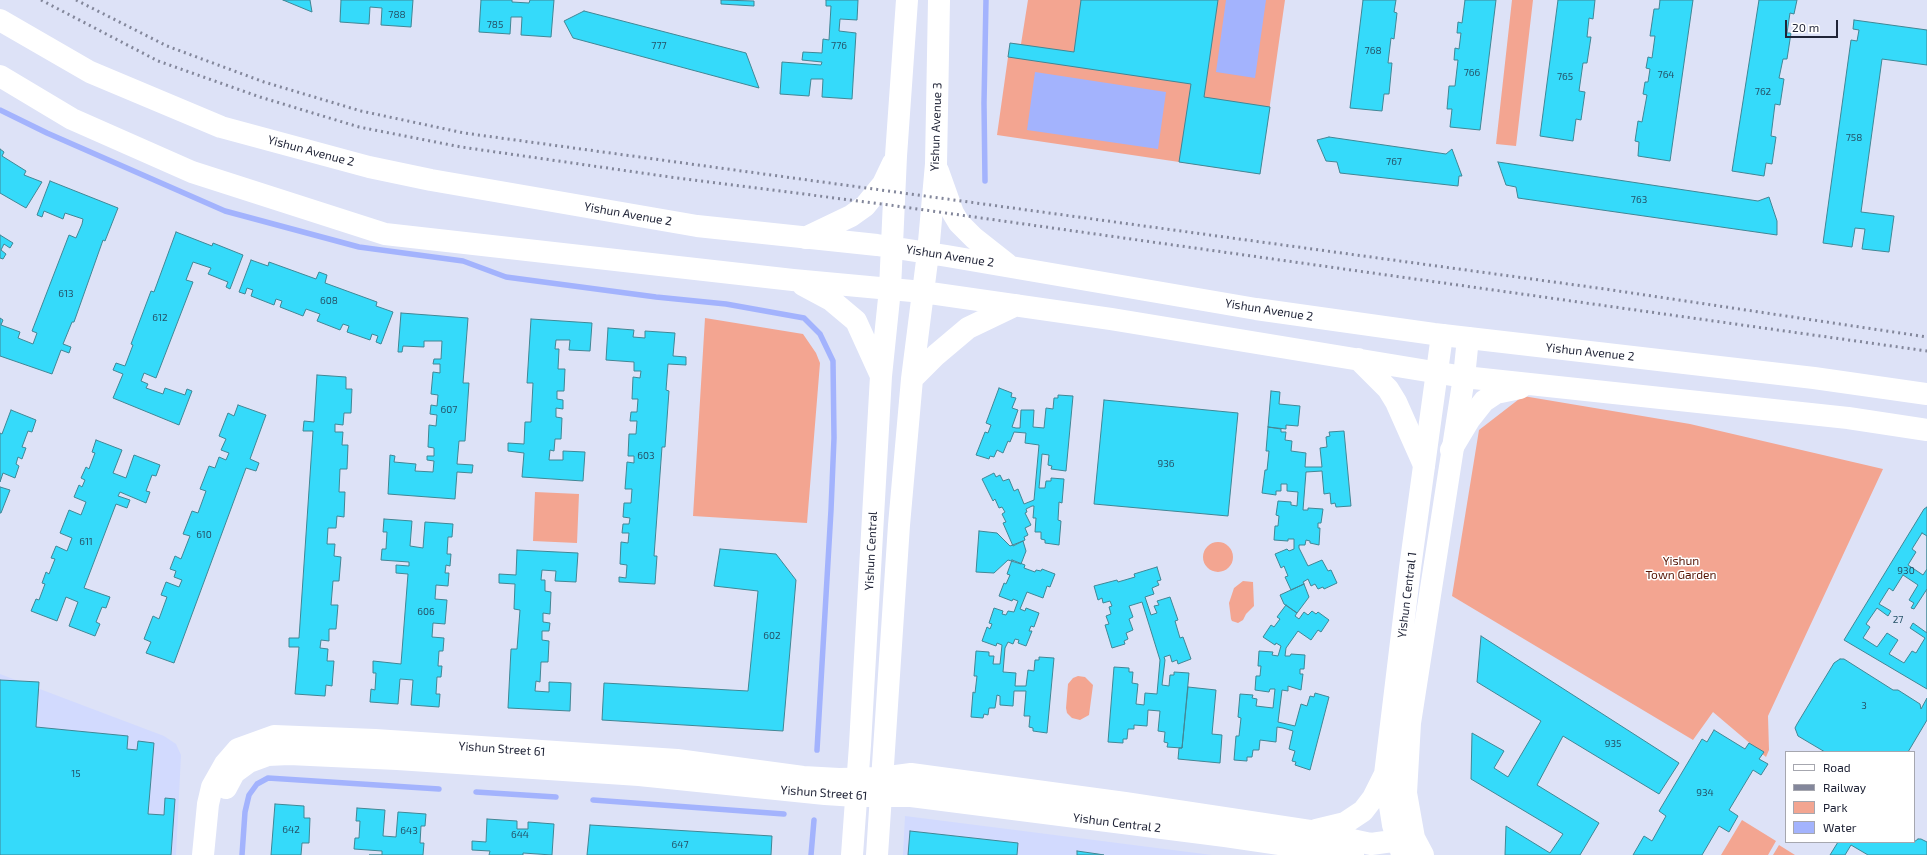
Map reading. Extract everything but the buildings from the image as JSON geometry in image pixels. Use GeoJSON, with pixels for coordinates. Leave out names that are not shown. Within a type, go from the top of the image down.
{"type":"FeatureCollection","features":[{"type":"Feature","properties":{"kind":"main road"},"geometry":{"type":"LineString","coordinates":[[892,248],[896,156],[907,0]]}},
{"type":"Feature","properties":{"kind":"main road","name":"Yishun Avenue 3"},"geometry":{"type":"LineString","coordinates":[[928,253],[936,164],[939,0]]}},
{"type":"Feature","properties":{"kind":"main road","name":"Yishun Avenue 2"},"geometry":{"type":"LineString","coordinates":[[0,20],[90,72],[221,127],[369,167],[431,180],[697,226],[928,253],[1256,309],[1442,335],[1814,378],[1927,394]]}},
{"type":"Feature","properties":{"kind":"main road"},"geometry":{"type":"LineString","coordinates":[[0,76],[72,119],[192,172],[385,234],[793,280],[923,292],[1016,305],[1464,377],[1848,418],[1927,430]]}},
{"type":"Feature","properties":{"kind":"main road"},"geometry":{"type":"LineString","coordinates":[[804,238],[851,216],[865,206],[883,184],[896,156]]}},
{"type":"Feature","properties":{"kind":"main road"},"geometry":{"type":"LineString","coordinates":[[936,164],[953,213],[959,223],[974,238],[1009,266]]}},
{"type":"Feature","properties":{"kind":"main road","name":"Yishun Central"},"geometry":{"type":"LineString","coordinates":[[852,855],[881,376],[890,290],[892,248]]}},
{"type":"Feature","properties":{"kind":"main road"},"geometry":{"type":"LineString","coordinates":[[877,855],[896,570],[912,379],[928,253]]}},
{"type":"Feature","properties":{"kind":"main road"},"geometry":{"type":"LineString","coordinates":[[793,280],[831,300],[856,321],[881,376]]}},
{"type":"Feature","properties":{"kind":"main road"},"geometry":{"type":"LineString","coordinates":[[912,379],[936,355],[968,328],[1016,305]]}},
{"type":"Feature","properties":{"kind":"main road","name":"Yishun Central 1"},"geometry":{"type":"LineString","coordinates":[[1410,849],[1390,807],[1385,774],[1442,335]]}},
{"type":"Feature","properties":{"kind":"main road","name":"Yishun Central 1"},"geometry":{"type":"LineString","coordinates":[[1410,849],[1406,793],[1410,723],[1451,450],[1464,377],[1468,338]]}},
{"type":"Feature","properties":{"kind":"main road"},"geometry":{"type":"LineString","coordinates":[[1358,359],[1388,389],[1396,402],[1424,465]]}},
{"type":"Feature","properties":{"kind":"main road"},"geometry":{"type":"LineString","coordinates":[[1451,450],[1474,412],[1489,397],[1509,389],[1541,386]]}},
{"type":"Feature","properties":{"kind":"main road","name":"Yishun Street 61"},"geometry":{"type":"LineString","coordinates":[[203,855],[209,798],[212,787],[225,764],[238,749],[274,736],[375,740],[677,760],[803,785]]}},
{"type":"Feature","properties":{"kind":"main road","name":"Yishun Street 61"},"geometry":{"type":"LineString","coordinates":[[218,855],[221,813],[226,789],[234,774],[249,762],[268,755],[289,754],[343,756],[828,787],[881,787]]}},
{"type":"Feature","properties":{"kind":"main road","name":"Yishun Central 2"},"geometry":{"type":"LineString","coordinates":[[881,787],[911,774],[1125,803],[1310,831],[1372,844],[1410,849]]}},
{"type":"Feature","properties":{"kind":"main road","name":"Yishun Central 2"},"geometry":{"type":"LineString","coordinates":[[1310,831],[1345,823],[1363,811],[1373,798],[1385,774]]}},
{"type":"Feature","properties":{"kind":"main road","name":"Yishun Central 2"},"geometry":{"type":"LineString","coordinates":[[881,787],[911,796],[1225,836],[1353,855]]}},
{"type":"Feature","properties":{"kind":"shaded area"},"geometry":{"type":"Polygon","coordinates":[[[0,674],[164,736],[176,744],[181,755],[176,855],[0,855],[0,674]]]}},
{"type":"Feature","properties":{"kind":"shaded area"},"geometry":{"type":"Polygon","coordinates":[[[905,816],[1212,855],[903,855],[905,816]]]}},
{"type":"Feature","properties":{"kind":"green space"},"geometry":{"type":"Polygon","coordinates":[[[1028,0],[1285,0],[1260,174],[997,135],[1010,43],[1021,44],[1028,0]]]}},
{"type":"Feature","properties":{"kind":"green space"},"geometry":{"type":"Polygon","coordinates":[[[1512,0],[1533,0],[1516,146],[1496,144],[1512,0]]]}},
{"type":"Feature","properties":{"kind":"green space"},"geometry":{"type":"Polygon","coordinates":[[[705,318],[803,334],[816,353],[820,363],[807,523],[693,516],[705,318]]]}},
{"type":"Feature","properties":{"kind":"green space","name":"Yishun Town Garden"},"geometry":{"type":"Polygon","coordinates":[[[1523,396],[1690,424],[1883,469],[1768,716],[1769,750],[1766,757],[1713,712],[1693,740],[1452,596],[1479,430],[1523,396]]]}},
{"type":"Feature","properties":{"kind":"green space"},"geometry":{"type":"Polygon","coordinates":[[[535,492],[579,494],[577,543],[533,541],[535,492]]]}},
{"type":"Feature","properties":{"kind":"green space"},"geometry":{"type":"Polygon","coordinates":[[[1218,542],[1229,546],[1233,557],[1229,568],[1218,572],[1207,568],[1203,557],[1207,546],[1218,542]]]}},
{"type":"Feature","properties":{"kind":"green space"},"geometry":{"type":"Polygon","coordinates":[[[1243,581],[1253,582],[1254,606],[1246,614],[1243,620],[1238,623],[1232,621],[1231,619],[1229,603],[1234,588],[1243,581]]]}},
{"type":"Feature","properties":{"kind":"green space"},"geometry":{"type":"Polygon","coordinates":[[[1078,676],[1085,677],[1093,685],[1089,715],[1080,720],[1072,718],[1067,713],[1066,708],[1068,684],[1073,678],[1078,676]]]}},
{"type":"Feature","properties":{"kind":"green space"},"geometry":{"type":"Polygon","coordinates":[[[1742,820],[1776,841],[1768,855],[1721,855],[1742,820]]]}},
{"type":"Feature","properties":{"kind":"green space"},"geometry":{"type":"Polygon","coordinates":[[[1779,845],[1795,855],[1773,855],[1779,845]]]}},
{"type":"Feature","properties":{"kind":"water"},"geometry":{"type":"Polygon","coordinates":[[[1226,0],[1266,0],[1255,78],[1216,72],[1226,0]]]}},
{"type":"Feature","properties":{"kind":"water"},"geometry":{"type":"Polygon","coordinates":[[[1035,72],[1166,92],[1158,149],[1027,130],[1035,72]]]}},
{"type":"Feature","properties":{"kind":"waterway"},"geometry":{"type":"LineString","coordinates":[[985,181],[984,103],[986,0]]}},
{"type":"Feature","properties":{"kind":"waterway"},"geometry":{"type":"LineString","coordinates":[[0,110],[47,133],[225,211],[359,247],[463,261],[506,277],[656,297],[726,304],[804,318],[820,334],[833,361],[834,438],[817,750]]}},
{"type":"Feature","properties":{"kind":"waterway"},"geometry":{"type":"LineString","coordinates":[[242,855],[245,812],[249,795],[257,784],[268,778],[439,789]]}},
{"type":"Feature","properties":{"kind":"waterway"},"geometry":{"type":"LineString","coordinates":[[476,792],[556,797]]}},
{"type":"Feature","properties":{"kind":"waterway"},"geometry":{"type":"LineString","coordinates":[[593,800],[784,814]]}},
{"type":"Feature","properties":{"kind":"waterway"},"geometry":{"type":"LineString","coordinates":[[811,855],[814,820]]}},
{"type":"Feature","properties":{"kind":"railway"},"geometry":{"type":"LineString","coordinates":[[41,0],[158,61],[260,97],[359,127],[461,147],[670,177],[882,204],[1927,351]]}},
{"type":"Feature","properties":{"kind":"railway"},"geometry":{"type":"LineString","coordinates":[[76,0],[167,46],[264,82],[361,111],[464,133],[1605,289],[1927,337]]}}]}
